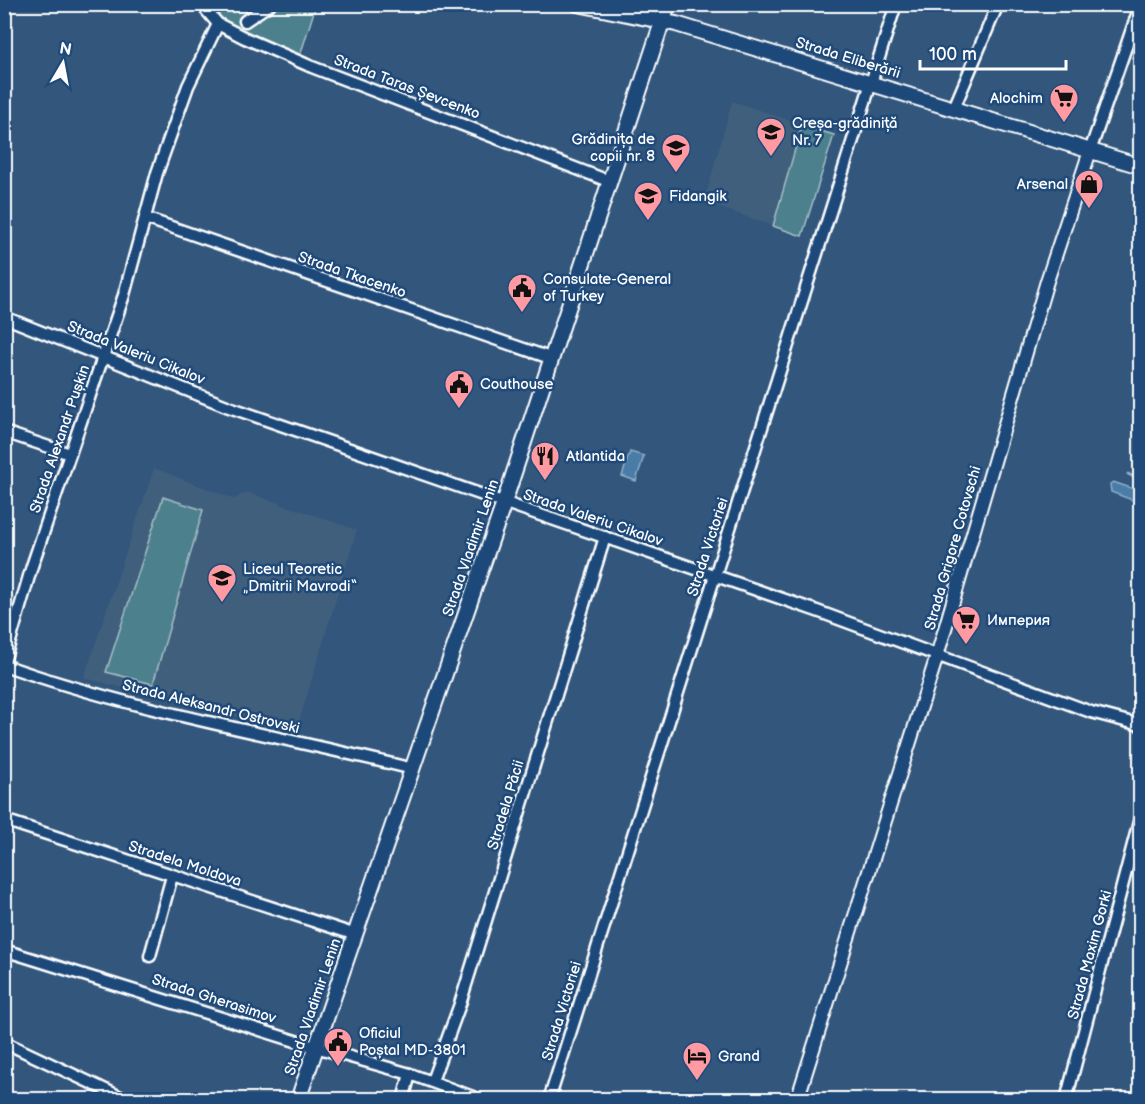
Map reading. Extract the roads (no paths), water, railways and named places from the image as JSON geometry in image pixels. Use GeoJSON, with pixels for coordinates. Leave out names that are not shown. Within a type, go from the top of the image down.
{"type":"FeatureCollection","features":[{"type":"Feature","properties":{"kind":"main road","name":"Strada Eliberării"},"geometry":{"type":"LineString","coordinates":[[578,4],[663,21],[871,82],[1140,166]]}},
{"type":"Feature","properties":{"kind":"main road","name":"Strada Vladimir Lenin"},"geometry":{"type":"LineString","coordinates":[[298,1100],[504,503],[550,358],[612,182],[668,4]]}},
{"type":"Feature","properties":{"kind":"street","name":"Strada Taras Șevcenko"},"geometry":{"type":"LineString","coordinates":[[201,4],[218,24],[312,67],[612,182]]}},
{"type":"Feature","properties":{"kind":"street"},"geometry":{"type":"LineString","coordinates":[[245,21],[270,4]]}},
{"type":"Feature","properties":{"kind":"street","name":"Strada Victoriei"},"geometry":{"type":"LineString","coordinates":[[549,1100],[896,4]]}},
{"type":"Feature","properties":{"kind":"street"},"geometry":{"type":"LineString","coordinates":[[954,108],[998,4]]}},
{"type":"Feature","properties":{"kind":"street","name":"Strada Grigore Cotovschi"},"geometry":{"type":"LineString","coordinates":[[797,1100],[937,656],[1047,281],[1140,6]]}},
{"type":"Feature","properties":{"kind":"street","name":"Strada Alexandr Pușkin"},"geometry":{"type":"LineString","coordinates":[[4,663],[32,566],[104,357],[157,173],[188,87],[218,24]]}},
{"type":"Feature","properties":{"kind":"street","name":"Strada Tkacenko"},"geometry":{"type":"LineString","coordinates":[[145,218],[386,304],[550,358]]}},
{"type":"Feature","properties":{"kind":"street","name":"Strada Valeriu Cikalov"},"geometry":{"type":"LineString","coordinates":[[4,317],[229,407],[605,537],[1090,712],[1140,725]]}},
{"type":"Feature","properties":{"kind":"street"},"geometry":{"type":"LineString","coordinates":[[4,432],[70,454]]}},
{"type":"Feature","properties":{"kind":"street","name":"Stradela Păcii"},"geometry":{"type":"LineString","coordinates":[[432,1081],[460,1004],[605,537]]}},
{"type":"Feature","properties":{"kind":"street","name":"Strada Aleksandr Ostrovski"},"geometry":{"type":"LineString","coordinates":[[4,663],[46,680],[192,718],[413,769]]}},
{"type":"Feature","properties":{"kind":"street","name":"Strada Maxim Gorki"},"geometry":{"type":"LineString","coordinates":[[1066,1100],[1140,818]]}},
{"type":"Feature","properties":{"kind":"street","name":"Stradela Moldova"},"geometry":{"type":"LineString","coordinates":[[4,820],[356,934]]}},
{"type":"Feature","properties":{"kind":"street"},"geometry":{"type":"LineString","coordinates":[[150,956],[172,876]]}},
{"type":"Feature","properties":{"kind":"street","name":"Strada Gherasimov"},"geometry":{"type":"LineString","coordinates":[[4,950],[410,1074],[481,1100]]}},
{"type":"Feature","properties":{"kind":"street"},"geometry":{"type":"LineString","coordinates":[[4,1042],[127,1100]]}},
{"type":"Feature","properties":{"kind":"street"},"geometry":{"type":"LineString","coordinates":[[403,1100],[410,1074]]}},
{"type":"Feature","properties":{"kind":"waterway"},"geometry":{"type":"LineString","coordinates":[[1128,474],[1140,480]]}},
{"type":"Feature","properties":{"kind":"place","name":"Alochim"},"geometry":{"type":"Point","coordinates":[1064,124]}},
{"type":"Feature","properties":{"kind":"place","name":"Creșa-grădiniță Nr. 7"},"geometry":{"type":"Point","coordinates":[771,158]}},
{"type":"Feature","properties":{"kind":"place","name":"Grădinița de copii nr. 8"},"geometry":{"type":"Point","coordinates":[676,174]}},
{"type":"Feature","properties":{"kind":"place","name":"Arsenal"},"geometry":{"type":"Point","coordinates":[1089,210]}},
{"type":"Feature","properties":{"kind":"place","name":"Fidangik"},"geometry":{"type":"Point","coordinates":[648,222]}},
{"type":"Feature","properties":{"kind":"place","name":"Consulate-General of Turkey"},"geometry":{"type":"Point","coordinates":[522,314]}},
{"type":"Feature","properties":{"kind":"place","name":"Couthouse"},"geometry":{"type":"Point","coordinates":[459,410]}},
{"type":"Feature","properties":{"kind":"place","name":"Atlantida"},"geometry":{"type":"Point","coordinates":[545,482]}},
{"type":"Feature","properties":{"kind":"place","name":"Liceul Teoretic „Dmitrii Mavrodi“"},"geometry":{"type":"Point","coordinates":[222,604]}},
{"type":"Feature","properties":{"kind":"place","name":"Империя"},"geometry":{"type":"Point","coordinates":[966,646]}},
{"type":"Feature","properties":{"kind":"place","name":"Oficiul Poștal MD-3801"},"geometry":{"type":"Point","coordinates":[338,1068]}},
{"type":"Feature","properties":{"kind":"place","name":"Grand"},"geometry":{"type":"Point","coordinates":[697,1082]}}]}
